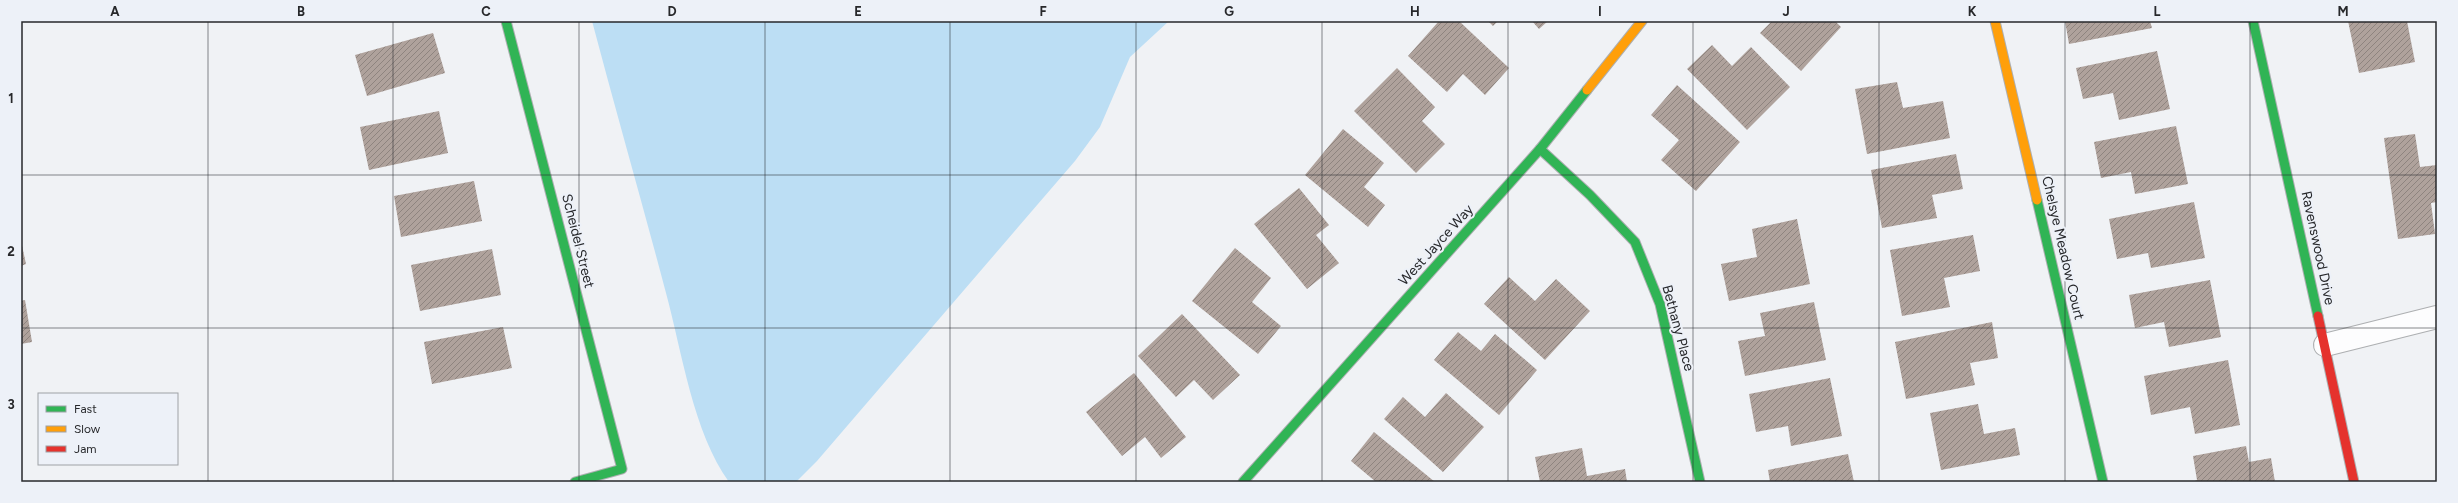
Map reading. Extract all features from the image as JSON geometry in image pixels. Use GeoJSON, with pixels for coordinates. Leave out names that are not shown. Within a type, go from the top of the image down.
{"type":"FeatureCollection","features":[{"type":"Feature","properties":{"kind":"street","name":"Scheidel Street"},"geometry":{"type":"LineString","coordinates":[[506,21],[622,468],[575,482]]}},
{"type":"Feature","properties":{"kind":"street","name":"West Jayce Way"},"geometry":{"type":"LineString","coordinates":[[1243,482],[1540,149],[1642,21]]}},
{"type":"Feature","properties":{"kind":"street","name":"Chelsye Meadow Court"},"geometry":{"type":"LineString","coordinates":[[1995,21],[2103,482]]}},
{"type":"Feature","properties":{"kind":"street","name":"Ravenswood Drive"},"geometry":{"type":"LineString","coordinates":[[2253,21],[2354,482]]}},
{"type":"Feature","properties":{"kind":"street","name":"Bethany Place"},"geometry":{"type":"LineString","coordinates":[[1540,149],[1590,195],[1635,242],[1660,304],[1700,482]]}},
{"type":"Feature","properties":{"kind":"street"},"geometry":{"type":"LineString","coordinates":[[2325,345],[2437,318]]}},
{"type":"Feature","properties":{"kind":"water"},"geometry":{"type":"Polygon","coordinates":[[[592,21],[1169,21],[1130,57],[1100,127],[1075,161],[817,461],[796,482],[729,482],[706,440],[697,416],[683,366],[666,293],[592,21]]]}},
{"type":"Feature","properties":{"kind":"building"},"geometry":{"type":"Polygon","coordinates":[[[1439,21],[1459,21],[1509,68],[1485,95],[1463,74],[1447,92],[1408,56],[1439,21]]]}},
{"type":"Feature","properties":{"kind":"building"},"geometry":{"type":"Polygon","coordinates":[[[1488,21],[1498,21],[1493,26],[1488,21]]]}},
{"type":"Feature","properties":{"kind":"building"},"geometry":{"type":"Polygon","coordinates":[[[1532,21],[1548,21],[1539,29],[1532,21]]]}},
{"type":"Feature","properties":{"kind":"building"},"geometry":{"type":"Polygon","coordinates":[[[1772,21],[1835,21],[1841,27],[1801,71],[1760,33],[1772,21]]]}},
{"type":"Feature","properties":{"kind":"building"},"geometry":{"type":"Polygon","coordinates":[[[2065,21],[2150,21],[2152,28],[2069,44],[2065,21]]]}},
{"type":"Feature","properties":{"kind":"building"},"geometry":{"type":"Polygon","coordinates":[[[2348,21],[2407,21],[2415,62],[2359,73],[2348,21]]]}},
{"type":"Feature","properties":{"kind":"building"},"geometry":{"type":"Polygon","coordinates":[[[433,33],[445,73],[367,96],[355,55],[433,33]]]}},
{"type":"Feature","properties":{"kind":"building"},"geometry":{"type":"Polygon","coordinates":[[[1712,45],[1732,66],[1751,47],[1790,87],[1747,130],[1687,69],[1712,45]]]}},
{"type":"Feature","properties":{"kind":"building"},"geometry":{"type":"Polygon","coordinates":[[[2157,51],[2170,109],[2119,120],[2113,93],[2083,99],[2076,68],[2157,51]]]}},
{"type":"Feature","properties":{"kind":"building"},"geometry":{"type":"Polygon","coordinates":[[[1397,68],[1435,107],[1422,121],[1445,144],[1416,173],[1354,111],[1397,68]]]}},
{"type":"Feature","properties":{"kind":"building"},"geometry":{"type":"Polygon","coordinates":[[[1897,82],[1903,108],[1943,101],[1950,138],[1867,154],[1855,89],[1897,82]]]}},
{"type":"Feature","properties":{"kind":"building"},"geometry":{"type":"Polygon","coordinates":[[[1677,85],[1740,142],[1696,191],[1661,160],[1679,140],[1651,115],[1677,85]]]}},
{"type":"Feature","properties":{"kind":"building"},"geometry":{"type":"Polygon","coordinates":[[[439,111],[448,153],[369,170],[360,127],[439,111]]]}},
{"type":"Feature","properties":{"kind":"building"},"geometry":{"type":"Polygon","coordinates":[[[2176,126],[2188,184],[2135,194],[2131,172],[2101,178],[2094,142],[2176,126]]]}},
{"type":"Feature","properties":{"kind":"building"},"geometry":{"type":"Polygon","coordinates":[[[1343,129],[1384,163],[1364,187],[1385,205],[1368,227],[1305,175],[1343,129]]]}},
{"type":"Feature","properties":{"kind":"building"},"geometry":{"type":"Polygon","coordinates":[[[2415,134],[2420,167],[2437,165],[2437,202],[2431,203],[2435,234],[2398,239],[2384,138],[2415,134]]]}},
{"type":"Feature","properties":{"kind":"building"},"geometry":{"type":"Polygon","coordinates":[[[1956,154],[1963,189],[1932,195],[1937,218],[1882,228],[1871,170],[1956,154]]]}},
{"type":"Feature","properties":{"kind":"building"},"geometry":{"type":"Polygon","coordinates":[[[474,181],[482,221],[401,237],[394,196],[474,181]]]}},
{"type":"Feature","properties":{"kind":"building"},"geometry":{"type":"Polygon","coordinates":[[[1299,188],[1329,225],[1316,235],[1339,263],[1307,289],[1254,224],[1299,188]]]}},
{"type":"Feature","properties":{"kind":"building"},"geometry":{"type":"Polygon","coordinates":[[[2194,202],[2205,258],[2151,268],[2148,253],[2117,259],[2109,219],[2194,202]]]}},
{"type":"Feature","properties":{"kind":"building"},"geometry":{"type":"Polygon","coordinates":[[[1797,219],[1810,284],[1729,301],[1721,264],[1757,257],[1752,229],[1797,219]]]}},
{"type":"Feature","properties":{"kind":"building"},"geometry":{"type":"Polygon","coordinates":[[[1973,235],[1980,271],[1944,278],[1950,307],[1902,316],[1890,250],[1973,235]]]}},
{"type":"Feature","properties":{"kind":"building"},"geometry":{"type":"Polygon","coordinates":[[[21,241],[26,264],[21,266],[21,241]]]}},
{"type":"Feature","properties":{"kind":"building"},"geometry":{"type":"Polygon","coordinates":[[[1235,248],[1271,278],[1252,302],[1281,326],[1258,354],[1192,301],[1235,248]]]}},
{"type":"Feature","properties":{"kind":"building"},"geometry":{"type":"Polygon","coordinates":[[[492,249],[501,295],[420,311],[411,265],[492,249]]]}},
{"type":"Feature","properties":{"kind":"building"},"geometry":{"type":"Polygon","coordinates":[[[1509,277],[1535,301],[1556,279],[1590,311],[1545,360],[1484,304],[1509,277]]]}},
{"type":"Feature","properties":{"kind":"building"},"geometry":{"type":"Polygon","coordinates":[[[2210,280],[2221,337],[2169,347],[2164,322],[2135,328],[2129,295],[2210,280]]]}},
{"type":"Feature","properties":{"kind":"building"},"geometry":{"type":"Polygon","coordinates":[[[25,300],[32,342],[21,344],[21,301],[25,300]]]}},
{"type":"Feature","properties":{"kind":"building"},"geometry":{"type":"Polygon","coordinates":[[[1814,302],[1826,360],[1745,376],[1738,341],[1765,336],[1760,313],[1814,302]]]}},
{"type":"Feature","properties":{"kind":"building"},"geometry":{"type":"Polygon","coordinates":[[[1182,314],[1240,375],[1213,400],[1194,380],[1176,397],[1138,356],[1182,314]]]}},
{"type":"Feature","properties":{"kind":"building"},"geometry":{"type":"Polygon","coordinates":[[[1992,322],[1998,358],[1970,363],[1975,385],[1906,399],[1895,342],[1992,322]]]}},
{"type":"Feature","properties":{"kind":"building"},"geometry":{"type":"Polygon","coordinates":[[[503,327],[512,368],[432,384],[424,342],[503,327]]]}},
{"type":"Feature","properties":{"kind":"building"},"geometry":{"type":"Polygon","coordinates":[[[1458,332],[1481,351],[1495,334],[1537,370],[1499,415],[1434,360],[1458,332]]]}},
{"type":"Feature","properties":{"kind":"building"},"geometry":{"type":"Polygon","coordinates":[[[2228,360],[2240,425],[2195,434],[2190,407],[2151,415],[2144,376],[2228,360]]]}},
{"type":"Feature","properties":{"kind":"building"},"geometry":{"type":"Polygon","coordinates":[[[1134,373],[1186,437],[1161,458],[1145,437],[1122,456],[1086,412],[1134,373]]]}},
{"type":"Feature","properties":{"kind":"building"},"geometry":{"type":"Polygon","coordinates":[[[1830,378],[1842,436],[1791,446],[1788,426],[1756,432],[1749,394],[1830,378]]]}},
{"type":"Feature","properties":{"kind":"building"},"geometry":{"type":"Polygon","coordinates":[[[1446,393],[1484,427],[1443,472],[1384,419],[1403,397],[1425,417],[1446,393]]]}},
{"type":"Feature","properties":{"kind":"building"},"geometry":{"type":"Polygon","coordinates":[[[1978,404],[1984,434],[2015,428],[2020,455],[1941,470],[1930,413],[1978,404]]]}},
{"type":"Feature","properties":{"kind":"building"},"geometry":{"type":"Polygon","coordinates":[[[1374,432],[1435,482],[1376,482],[1351,461],[1374,432]]]}},
{"type":"Feature","properties":{"kind":"building"},"geometry":{"type":"Polygon","coordinates":[[[2246,446],[2249,462],[2271,458],[2275,482],[2193,482],[2197,480],[2193,456],[2246,446]]]}},
{"type":"Feature","properties":{"kind":"building"},"geometry":{"type":"Polygon","coordinates":[[[1582,448],[1587,476],[1625,469],[1627,482],[1540,482],[1535,457],[1582,448]]]}},
{"type":"Feature","properties":{"kind":"building"},"geometry":{"type":"Polygon","coordinates":[[[1848,454],[1854,482],[1770,482],[1768,470],[1848,454]]]}},
{"type":"Feature","properties":{"kind":"traffic: fast"},"geometry":{"type":"LineString","coordinates":[[506,21],[622,469],[575,482]]}},
{"type":"Feature","properties":{"kind":"traffic: fast"},"geometry":{"type":"LineString","coordinates":[[2253,21],[2318,316]]}},
{"type":"Feature","properties":{"kind":"traffic: fast"},"geometry":{"type":"LineString","coordinates":[[1243,482],[1540,149],[1587,90]]}},
{"type":"Feature","properties":{"kind":"traffic: fast"},"geometry":{"type":"LineString","coordinates":[[1540,149],[1590,195],[1635,242],[1660,304],[1700,482]]}},
{"type":"Feature","properties":{"kind":"traffic: fast"},"geometry":{"type":"LineString","coordinates":[[2037,200],[2103,482]]}},
{"type":"Feature","properties":{"kind":"traffic: slow"},"geometry":{"type":"LineString","coordinates":[[1587,90],[1642,21]]}},
{"type":"Feature","properties":{"kind":"traffic: slow"},"geometry":{"type":"LineString","coordinates":[[1995,21],[2037,200]]}},
{"type":"Feature","properties":{"kind":"traffic: jam"},"geometry":{"type":"LineString","coordinates":[[2318,316],[2354,482]]}}]}
